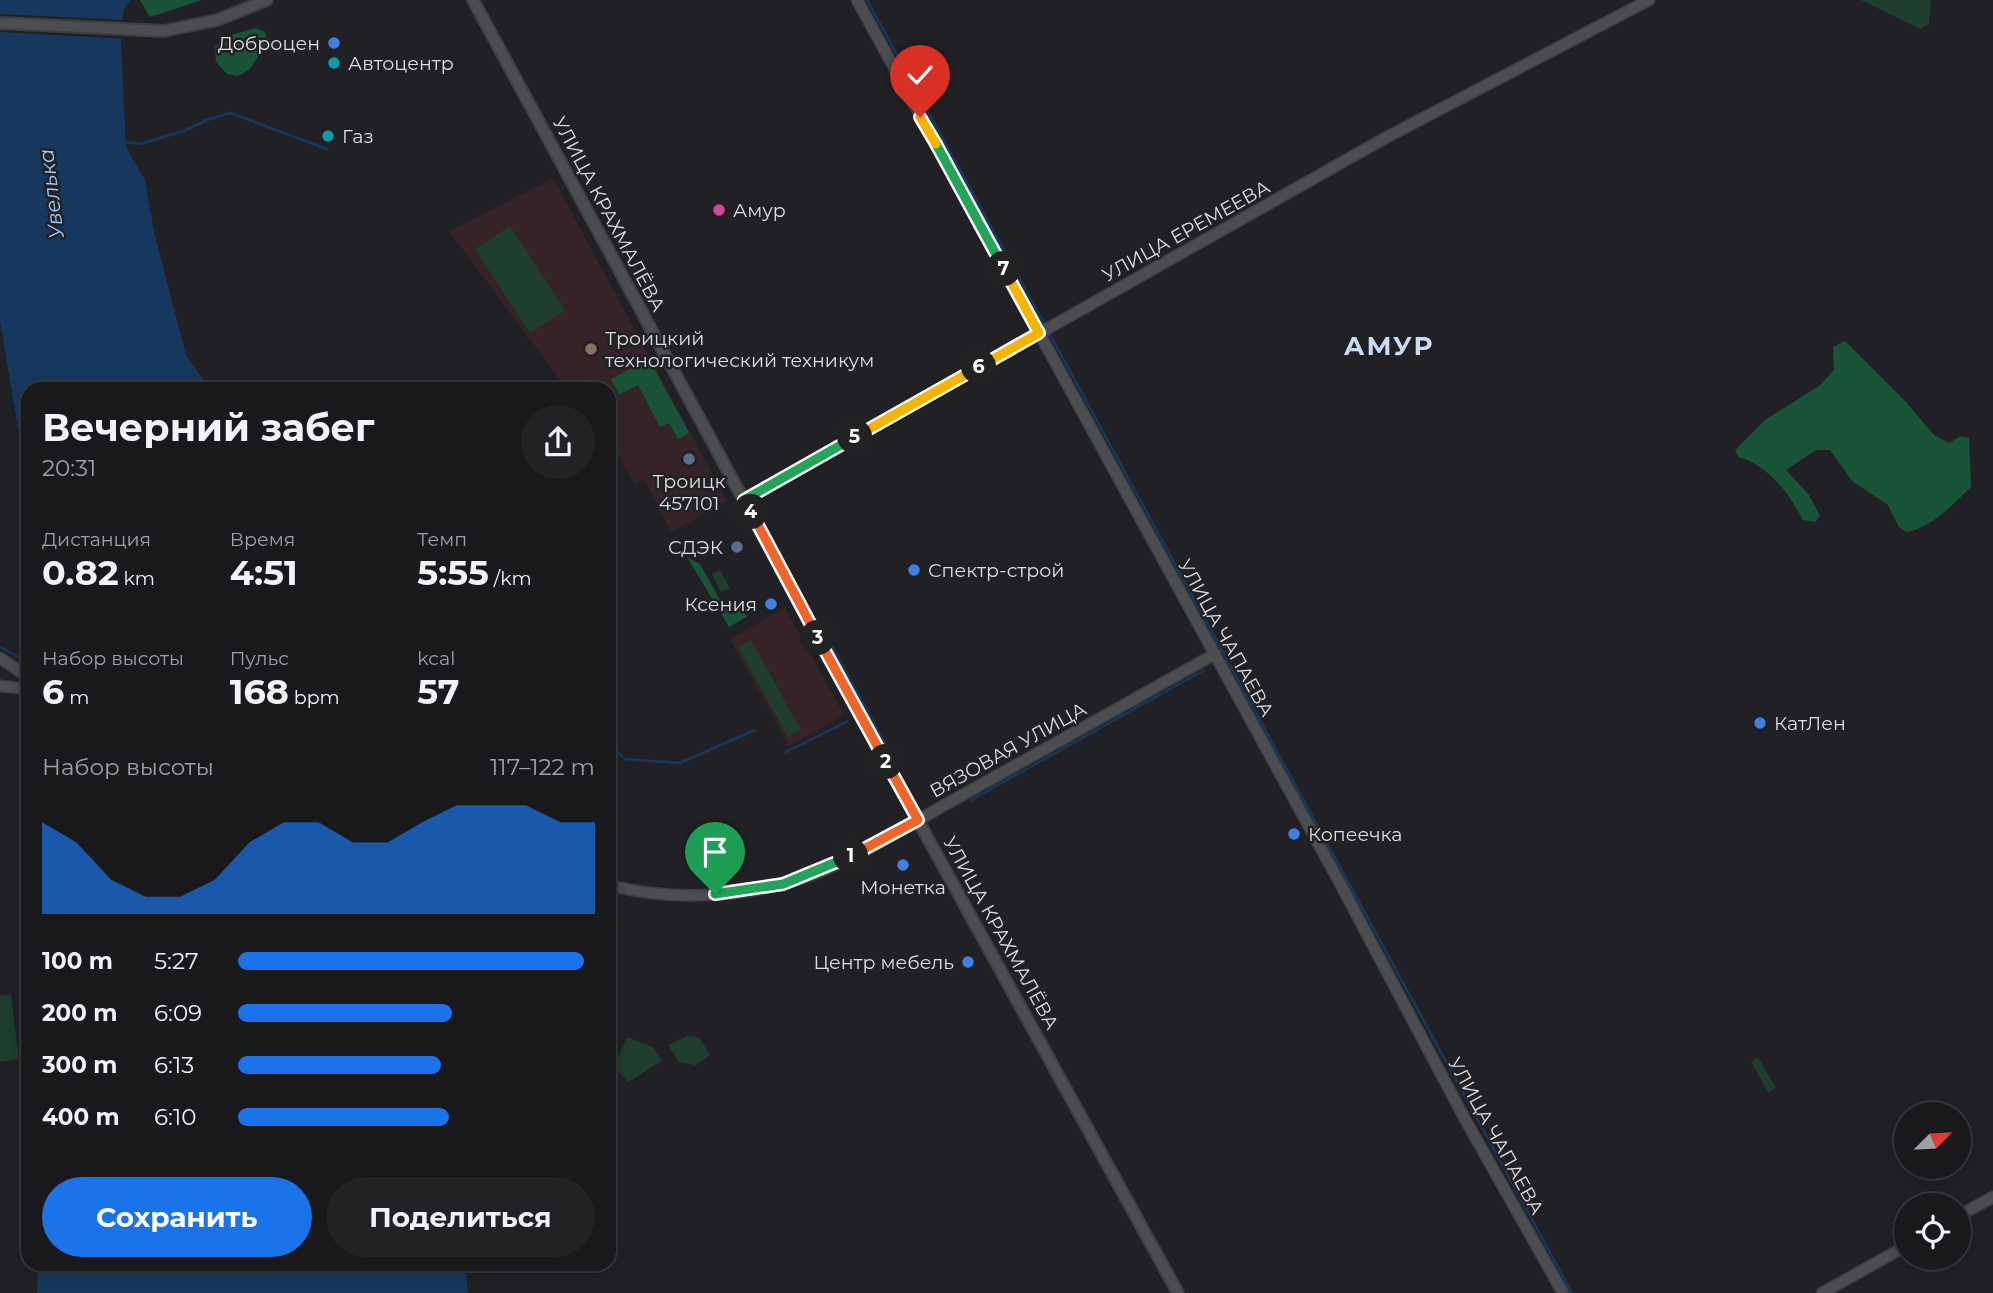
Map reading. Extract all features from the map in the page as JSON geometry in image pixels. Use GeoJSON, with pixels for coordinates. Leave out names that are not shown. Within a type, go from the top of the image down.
{"type":"FeatureCollection","features":[{"type":"Feature","properties":{"kind":"main road"},"geometry":{"type":"LineString","coordinates":[[0,23],[132,31],[190,27],[267,0]]}},
{"type":"Feature","properties":{"kind":"main road","name":"УЛИЦА КРАХМАЛЁВА"},"geometry":{"type":"LineString","coordinates":[[473,0],[1178,1293]]}},
{"type":"Feature","properties":{"kind":"street","name":"УЛИЦА ЧАПАЕВА"},"geometry":{"type":"LineString","coordinates":[[857,0],[1215,654],[1466,1121],[1563,1293]]}},
{"type":"Feature","properties":{"kind":"street","name":"УЛИЦА ЕРЕМЕЕВА"},"geometry":{"type":"LineString","coordinates":[[744,500],[1387,137],[1649,0]]}},
{"type":"Feature","properties":{"kind":"street","name":"ВЯЗОВАЯ УЛИЦА"},"geometry":{"type":"LineString","coordinates":[[616,887],[649,892],[703,894],[783,884],[834,864],[918,820],[1215,654]]}},
{"type":"Feature","properties":{"kind":"street"},"geometry":{"type":"LineString","coordinates":[[0,658],[21,672]]}},
{"type":"Feature","properties":{"kind":"street"},"geometry":{"type":"LineString","coordinates":[[0,686],[21,688]]}},
{"type":"Feature","properties":{"kind":"street"},"geometry":{"type":"LineString","coordinates":[[1971,1209],[1993,1197]]}},
{"type":"Feature","properties":{"kind":"street"},"geometry":{"type":"LineString","coordinates":[[1822,1293],[1894,1253]]}},
{"type":"Feature","properties":{"kind":"shaded area","name":"Троицкий технологический техникум"},"geometry":{"type":"Polygon","coordinates":[[[553,178],[727,501],[671,532],[644,479],[634,484],[616,451],[616,382],[562,382],[449,231],[553,178]]]}},
{"type":"Feature","properties":{"kind":"shaded area"},"geometry":{"type":"Polygon","coordinates":[[[785,608],[844,715],[789,746],[730,639],[785,608]]]}},
{"type":"Feature","properties":{"kind":"green space"},"geometry":{"type":"Polygon","coordinates":[[[140,0],[202,0],[150,17],[140,0]]]}},
{"type":"Feature","properties":{"kind":"green space"},"geometry":{"type":"Polygon","coordinates":[[[1861,0],[1931,0],[1929,24],[1920,29],[1861,0]]]}},
{"type":"Feature","properties":{"kind":"green space"},"geometry":{"type":"Polygon","coordinates":[[[256,28],[265,32],[268,42],[249,70],[238,76],[227,74],[216,62],[215,47],[228,36],[256,28]]]}},
{"type":"Feature","properties":{"kind":"green space"},"geometry":{"type":"Polygon","coordinates":[[[510,226],[565,310],[530,333],[475,249],[510,226]]]}},
{"type":"Feature","properties":{"kind":"green space"},"geometry":{"type":"Polygon","coordinates":[[[1845,341],[1906,402],[1934,435],[1949,443],[1961,436],[1969,438],[1971,487],[1941,514],[1916,530],[1906,532],[1899,527],[1888,505],[1852,481],[1830,450],[1816,450],[1786,470],[1809,495],[1820,516],[1815,522],[1803,520],[1776,481],[1758,466],[1738,457],[1735,450],[1765,420],[1819,386],[1834,370],[1833,347],[1845,341]]]}},
{"type":"Feature","properties":{"kind":"green space"},"geometry":{"type":"Polygon","coordinates":[[[649,359],[689,433],[678,439],[669,423],[660,427],[638,385],[619,395],[616,382],[611,379],[649,359]]]}},
{"type":"Feature","properties":{"kind":"green space"},"geometry":{"type":"Polygon","coordinates":[[[687,557],[700,564],[720,600],[748,616],[729,627],[687,557]]]}},
{"type":"Feature","properties":{"kind":"green space"},"geometry":{"type":"Polygon","coordinates":[[[720,570],[730,588],[721,592],[712,574],[720,570]]]}},
{"type":"Feature","properties":{"kind":"green space"},"geometry":{"type":"Polygon","coordinates":[[[751,640],[801,730],[788,737],[738,647],[751,640]]]}},
{"type":"Feature","properties":{"kind":"green space"},"geometry":{"type":"Polygon","coordinates":[[[11,995],[19,1059],[0,1062],[0,996],[11,995]]]}},
{"type":"Feature","properties":{"kind":"green space"},"geometry":{"type":"Polygon","coordinates":[[[688,1036],[699,1037],[710,1055],[696,1065],[679,1062],[668,1045],[688,1036]]]}},
{"type":"Feature","properties":{"kind":"green space"},"geometry":{"type":"Polygon","coordinates":[[[627,1037],[653,1047],[662,1061],[628,1082],[616,1069],[616,1062],[627,1037]]]}},
{"type":"Feature","properties":{"kind":"green space"},"geometry":{"type":"Polygon","coordinates":[[[1758,1057],[1776,1088],[1768,1092],[1751,1062],[1758,1057]]]}},
{"type":"Feature","properties":{"kind":"water","name":"Увелька"},"geometry":{"type":"Polygon","coordinates":[[[0,0],[130,0],[123,12],[121,44],[126,147],[145,180],[154,232],[186,355],[205,382],[21,382],[21,445],[0,322],[0,0]]]}},
{"type":"Feature","properties":{"kind":"water"},"geometry":{"type":"Polygon","coordinates":[[[38,1271],[466,1271],[468,1293],[37,1293],[38,1271]]]}},
{"type":"Feature","properties":{"kind":"pier"},"geometry":{"type":"Polygon","coordinates":[[[0,14],[126,20],[125,39],[0,32],[0,14]]]}},
{"type":"Feature","properties":{"kind":"waterway"},"geometry":{"type":"LineString","coordinates":[[867,0],[1045,325]]}},
{"type":"Feature","properties":{"kind":"waterway"},"geometry":{"type":"LineString","coordinates":[[125,142],[140,144],[230,113],[327,149]]}},
{"type":"Feature","properties":{"kind":"waterway"},"geometry":{"type":"LineString","coordinates":[[1048,331],[1572,1293]]}},
{"type":"Feature","properties":{"kind":"waterway"},"geometry":{"type":"LineString","coordinates":[[831,644],[893,758]]}},
{"type":"Feature","properties":{"kind":"waterway"},"geometry":{"type":"LineString","coordinates":[[0,647],[21,658]]}},
{"type":"Feature","properties":{"kind":"waterway"},"geometry":{"type":"LineString","coordinates":[[967,787],[1200,657]]}},
{"type":"Feature","properties":{"kind":"waterway"},"geometry":{"type":"LineString","coordinates":[[971,800],[1204,670]]}},
{"type":"Feature","properties":{"kind":"waterway"},"geometry":{"type":"LineString","coordinates":[[786,752],[848,721]]}},
{"type":"Feature","properties":{"kind":"waterway"},"geometry":{"type":"LineString","coordinates":[[616,751],[625,759],[680,763],[755,730]]}},
{"type":"Feature","properties":{"kind":"place","name":"Доброцен"},"geometry":{"type":"Point","coordinates":[334,43]}},
{"type":"Feature","properties":{"kind":"place","name":"Автоцентр"},"geometry":{"type":"Point","coordinates":[334,63]}},
{"type":"Feature","properties":{"kind":"place","name":"Газ"},"geometry":{"type":"Point","coordinates":[328,136]}},
{"type":"Feature","properties":{"kind":"place","name":"Амур"},"geometry":{"type":"Point","coordinates":[719,210]}},
{"type":"Feature","properties":{"kind":"place","name":"Троицкий технологический техникум"},"geometry":{"type":"Point","coordinates":[591,349]}},
{"type":"Feature","properties":{"kind":"place","name":"Троицк 457101"},"geometry":{"type":"Point","coordinates":[689,459]}},
{"type":"Feature","properties":{"kind":"place","name":"СДЭК"},"geometry":{"type":"Point","coordinates":[737,547]}},
{"type":"Feature","properties":{"kind":"place","name":"Спектр-строй"},"geometry":{"type":"Point","coordinates":[914,570]}},
{"type":"Feature","properties":{"kind":"place","name":"Ксения"},"geometry":{"type":"Point","coordinates":[771,604]}},
{"type":"Feature","properties":{"kind":"place","name":"КатЛен"},"geometry":{"type":"Point","coordinates":[1760,723]}},
{"type":"Feature","properties":{"kind":"place","name":"Копеечка"},"geometry":{"type":"Point","coordinates":[1294,834]}},
{"type":"Feature","properties":{"kind":"place","name":"Монетка"},"geometry":{"type":"Point","coordinates":[903,865]}},
{"type":"Feature","properties":{"kind":"place","name":"Центр мебель"},"geometry":{"type":"Point","coordinates":[968,962]}},
{"type":"Feature","properties":{"kind":"district","name":"АМУР"},"geometry":{"type":"Point","coordinates":[1389,346]}},
{"type":"Feature","properties":{"kind":"route"},"geometry":{"type":"LineString","coordinates":[[715,894],[748,891],[808,876],[918,820],[744,500],[1039,333],[920,117]]}}]}
